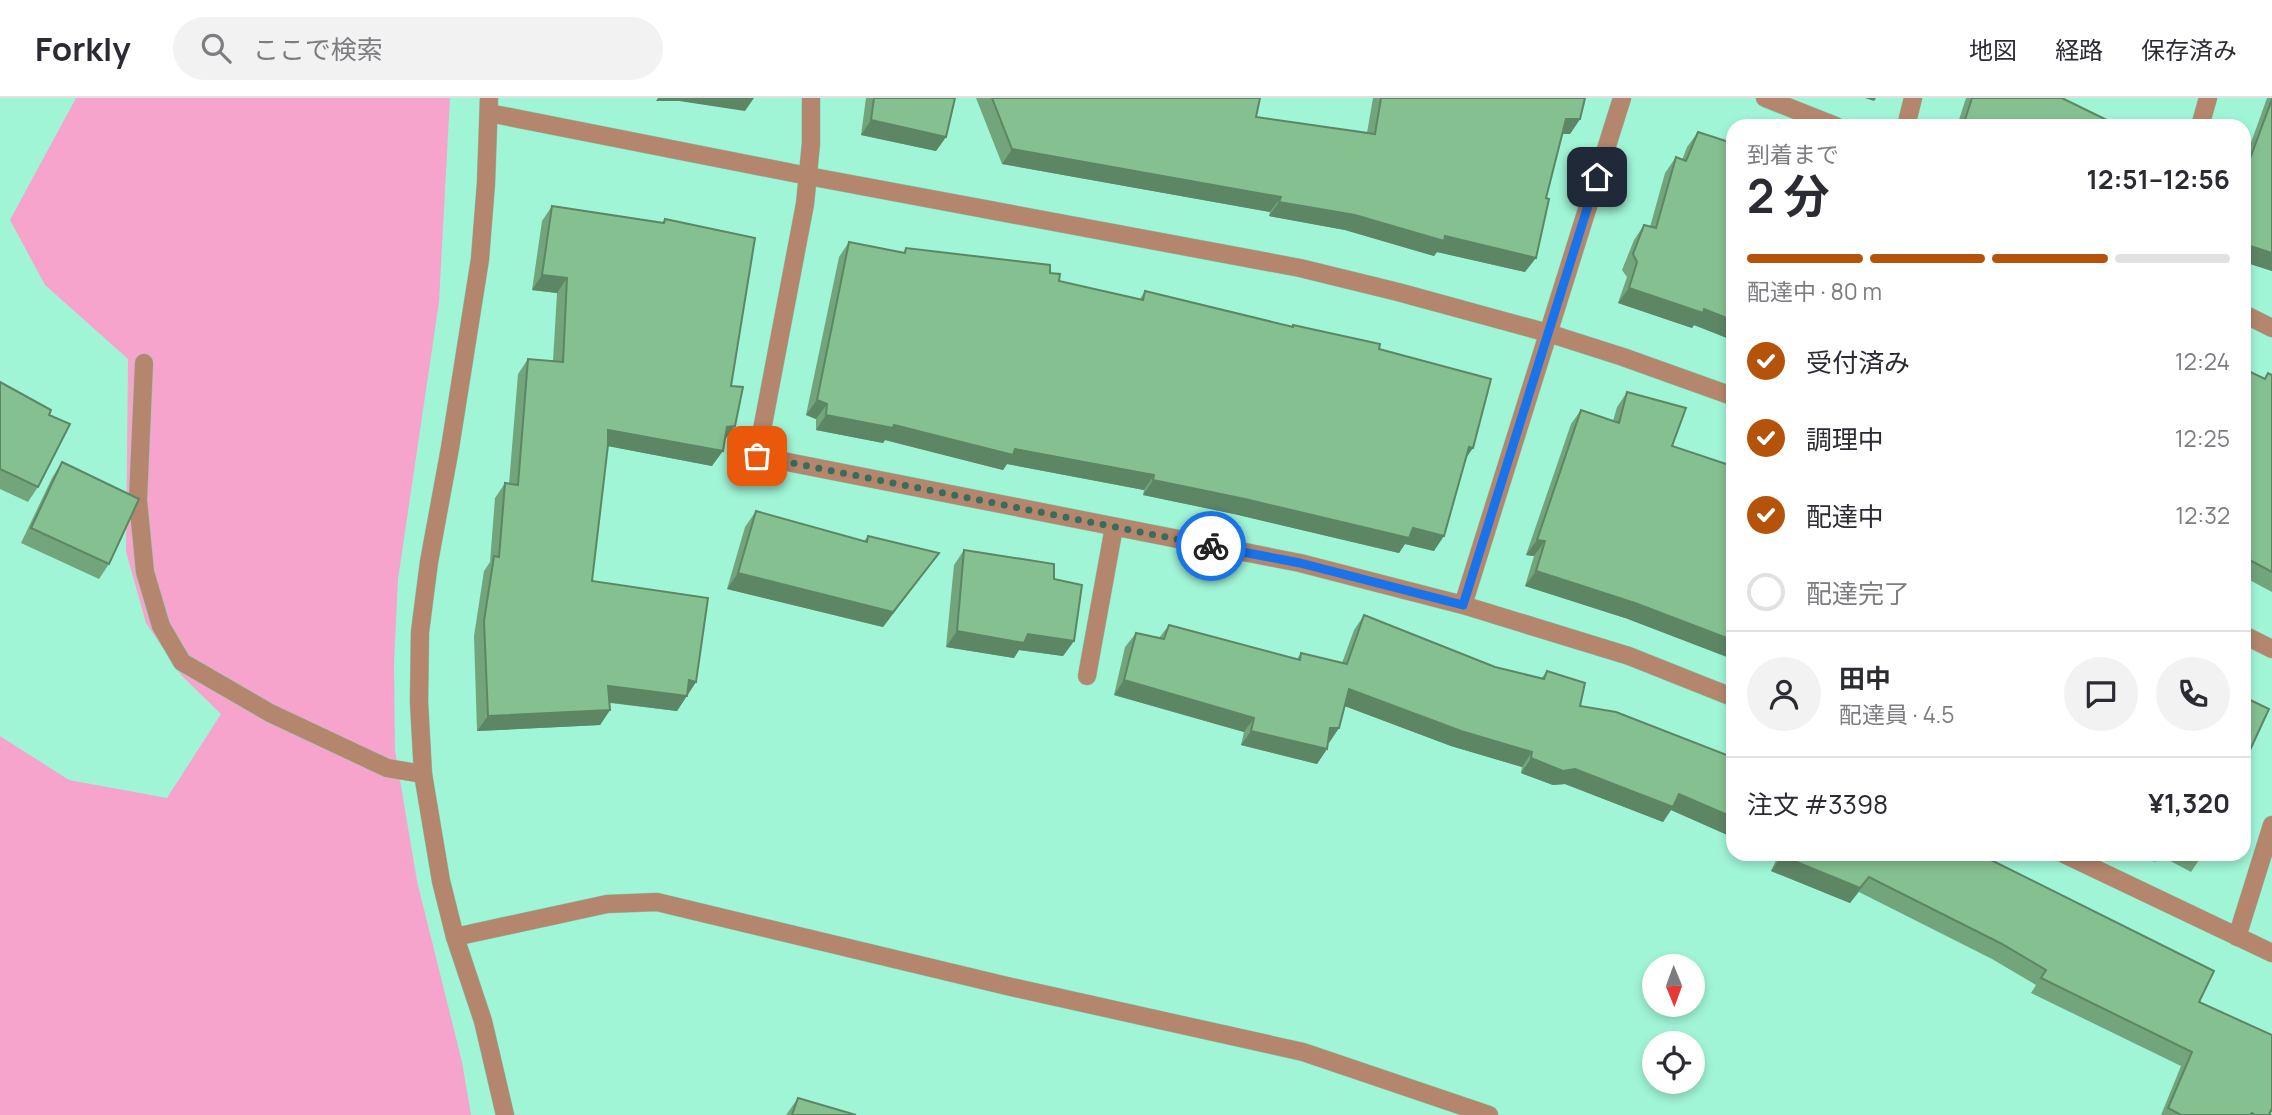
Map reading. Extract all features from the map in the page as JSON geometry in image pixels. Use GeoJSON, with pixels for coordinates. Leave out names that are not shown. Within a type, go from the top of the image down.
{"type":"FeatureCollection","features":[{"type":"Feature","properties":{"kind":"street"},"geometry":{"type":"LineString","coordinates":[[811,98],[804,211],[757,456],[1300,563],[1463,605],[1629,656],[1726,696]]}},
{"type":"Feature","properties":{"kind":"street"},"geometry":{"type":"LineString","coordinates":[[1463,605],[1622,98]]}},
{"type":"Feature","properties":{"kind":"street"},"geometry":{"type":"LineString","coordinates":[[1765,98],[1818,119]]}},
{"type":"Feature","properties":{"kind":"street"},"geometry":{"type":"LineString","coordinates":[[1908,119],[1913,98]]}},
{"type":"Feature","properties":{"kind":"street"},"geometry":{"type":"LineString","coordinates":[[2202,119],[2208,98]]}},
{"type":"Feature","properties":{"kind":"street"},"geometry":{"type":"LineString","coordinates":[[505,1115],[483,1021],[441,881],[423,774],[419,702],[420,632],[429,562],[480,260],[489,106],[808,176],[1300,268],[1548,333],[1623,356],[1726,394]]}},
{"type":"Feature","properties":{"kind":"street"},"geometry":{"type":"LineString","coordinates":[[2251,318],[2272,328]]}},
{"type":"Feature","properties":{"kind":"street"},"geometry":{"type":"LineString","coordinates":[[144,363],[138,500],[145,572],[161,626],[181,662],[270,713],[387,768],[423,774]]}},
{"type":"Feature","properties":{"kind":"street"},"geometry":{"type":"LineString","coordinates":[[1087,676],[1114,527]]}},
{"type":"Feature","properties":{"kind":"street"},"geometry":{"type":"LineString","coordinates":[[2251,638],[2272,649]]}},
{"type":"Feature","properties":{"kind":"street"},"geometry":{"type":"LineString","coordinates":[[2237,937],[2272,825]]}},
{"type":"Feature","properties":{"kind":"street"},"geometry":{"type":"LineString","coordinates":[[2079,861],[2272,953]]}},
{"type":"Feature","properties":{"kind":"street"},"geometry":{"type":"LineString","coordinates":[[456,937],[607,904],[657,902],[1007,986],[1303,1052],[1489,1115]]}},
{"type":"Feature","properties":{"kind":"shaded area"},"geometry":{"type":"Polygon","coordinates":[[[76,98],[450,98],[439,302],[398,579],[394,664],[395,750],[417,881],[462,1062],[471,1115],[0,1115],[0,736],[69,780],[167,798],[221,714],[181,675],[146,623],[126,552],[128,359],[45,285],[10,220],[76,98]]]}},
{"type":"Feature","properties":{"kind":"building"},"geometry":{"type":"Polygon","coordinates":[[[874,98],[955,98],[946,137],[871,120],[874,98]]]}},
{"type":"Feature","properties":{"kind":"building"},"geometry":{"type":"Polygon","coordinates":[[[992,98],[1260,98],[1256,117],[1375,134],[1381,98],[1585,98],[1580,119],[1566,119],[1546,198],[1549,199],[1536,258],[1445,236],[1444,241],[1355,215],[1279,202],[1281,197],[1012,149],[992,98]]]}},
{"type":"Feature","properties":{"kind":"building"},"geometry":{"type":"Polygon","coordinates":[[[1972,98],[2062,98],[2105,119],[1965,119],[1972,98]]]}},
{"type":"Feature","properties":{"kind":"building"},"geometry":{"type":"Polygon","coordinates":[[[2272,99],[2272,253],[2251,246],[2251,156],[2272,99]]]}},
{"type":"Feature","properties":{"kind":"building"},"geometry":{"type":"Polygon","coordinates":[[[1698,132],[1726,141],[1726,318],[1704,309],[1703,313],[1629,288],[1637,262],[1633,254],[1644,225],[1656,228],[1676,157],[1686,161],[1698,132]]]}},
{"type":"Feature","properties":{"kind":"building"},"geometry":{"type":"Polygon","coordinates":[[[552,206],[664,223],[665,219],[755,238],[731,386],[743,387],[735,426],[727,427],[723,451],[608,430],[592,581],[708,598],[696,682],[689,680],[687,696],[608,686],[610,710],[488,716],[484,621],[494,556],[499,557],[505,483],[518,485],[528,359],[563,362],[567,278],[542,275],[552,206]]]}},
{"type":"Feature","properties":{"kind":"building"},"geometry":{"type":"Polygon","coordinates":[[[849,242],[905,253],[906,248],[1050,265],[1050,273],[1060,274],[1059,281],[1143,300],[1145,291],[1293,327],[1380,344],[1379,349],[1491,379],[1473,448],[1469,447],[1444,536],[1413,528],[1409,538],[1153,480],[1154,475],[1015,449],[1013,455],[894,425],[893,428],[826,415],[827,404],[817,400],[849,242]]]}},
{"type":"Feature","properties":{"kind":"building"},"geometry":{"type":"Polygon","coordinates":[[[2251,372],[2265,379],[2268,373],[2272,375],[2272,572],[2251,561],[2251,372]]]}},
{"type":"Feature","properties":{"kind":"building"},"geometry":{"type":"Polygon","coordinates":[[[0,382],[51,410],[49,415],[70,424],[38,487],[0,469],[0,382]]]}},
{"type":"Feature","properties":{"kind":"building"},"geometry":{"type":"Polygon","coordinates":[[[1627,392],[1686,408],[1672,446],[1726,464],[1726,638],[1635,603],[1536,571],[1545,541],[1537,540],[1581,410],[1619,423],[1627,392]]]}},
{"type":"Feature","properties":{"kind":"building"},"geometry":{"type":"Polygon","coordinates":[[[62,462],[139,499],[109,564],[31,528],[62,462]]]}},
{"type":"Feature","properties":{"kind":"building"},"geometry":{"type":"Polygon","coordinates":[[[756,511],[867,542],[868,536],[939,553],[893,612],[738,573],[756,511]]]}},
{"type":"Feature","properties":{"kind":"building"},"geometry":{"type":"Polygon","coordinates":[[[964,550],[1054,564],[1054,579],[1082,585],[1074,641],[1028,634],[1024,643],[957,631],[964,550]]]}},
{"type":"Feature","properties":{"kind":"building"},"geometry":{"type":"Polygon","coordinates":[[[1364,615],[1495,667],[1544,679],[1547,671],[1585,683],[1580,706],[1616,712],[1726,755],[1726,814],[1679,794],[1673,807],[1575,769],[1563,771],[1531,758],[1532,752],[1461,731],[1349,689],[1339,728],[1330,728],[1327,749],[1251,731],[1254,718],[1124,680],[1136,633],[1164,639],[1169,625],[1300,660],[1301,653],[1347,664],[1364,615]]]}},
{"type":"Feature","properties":{"kind":"building"},"geometry":{"type":"Polygon","coordinates":[[[2251,700],[2269,709],[2251,748],[2251,700]]]}},
{"type":"Feature","properties":{"kind":"building"},"geometry":{"type":"Polygon","coordinates":[[[1794,861],[1993,861],[2214,971],[2199,1002],[2272,1035],[2272,1111],[2269,1115],[2181,1115],[2168,1108],[2192,1052],[2041,978],[2046,970],[2002,944],[1869,877],[1860,888],[1794,861]]]}},
{"type":"Feature","properties":{"kind":"building"},"geometry":{"type":"Polygon","coordinates":[[[798,1098],[856,1115],[792,1115],[798,1098]]]}},
{"type":"Feature","properties":{"kind":"way so far"},"geometry":{"type":"LineString","coordinates":[[757,456],[1211,546]]}},
{"type":"Feature","properties":{"kind":"route"},"geometry":{"type":"LineString","coordinates":[[1211,546],[1386,583],[1463,605],[1597,177]]}}]}
